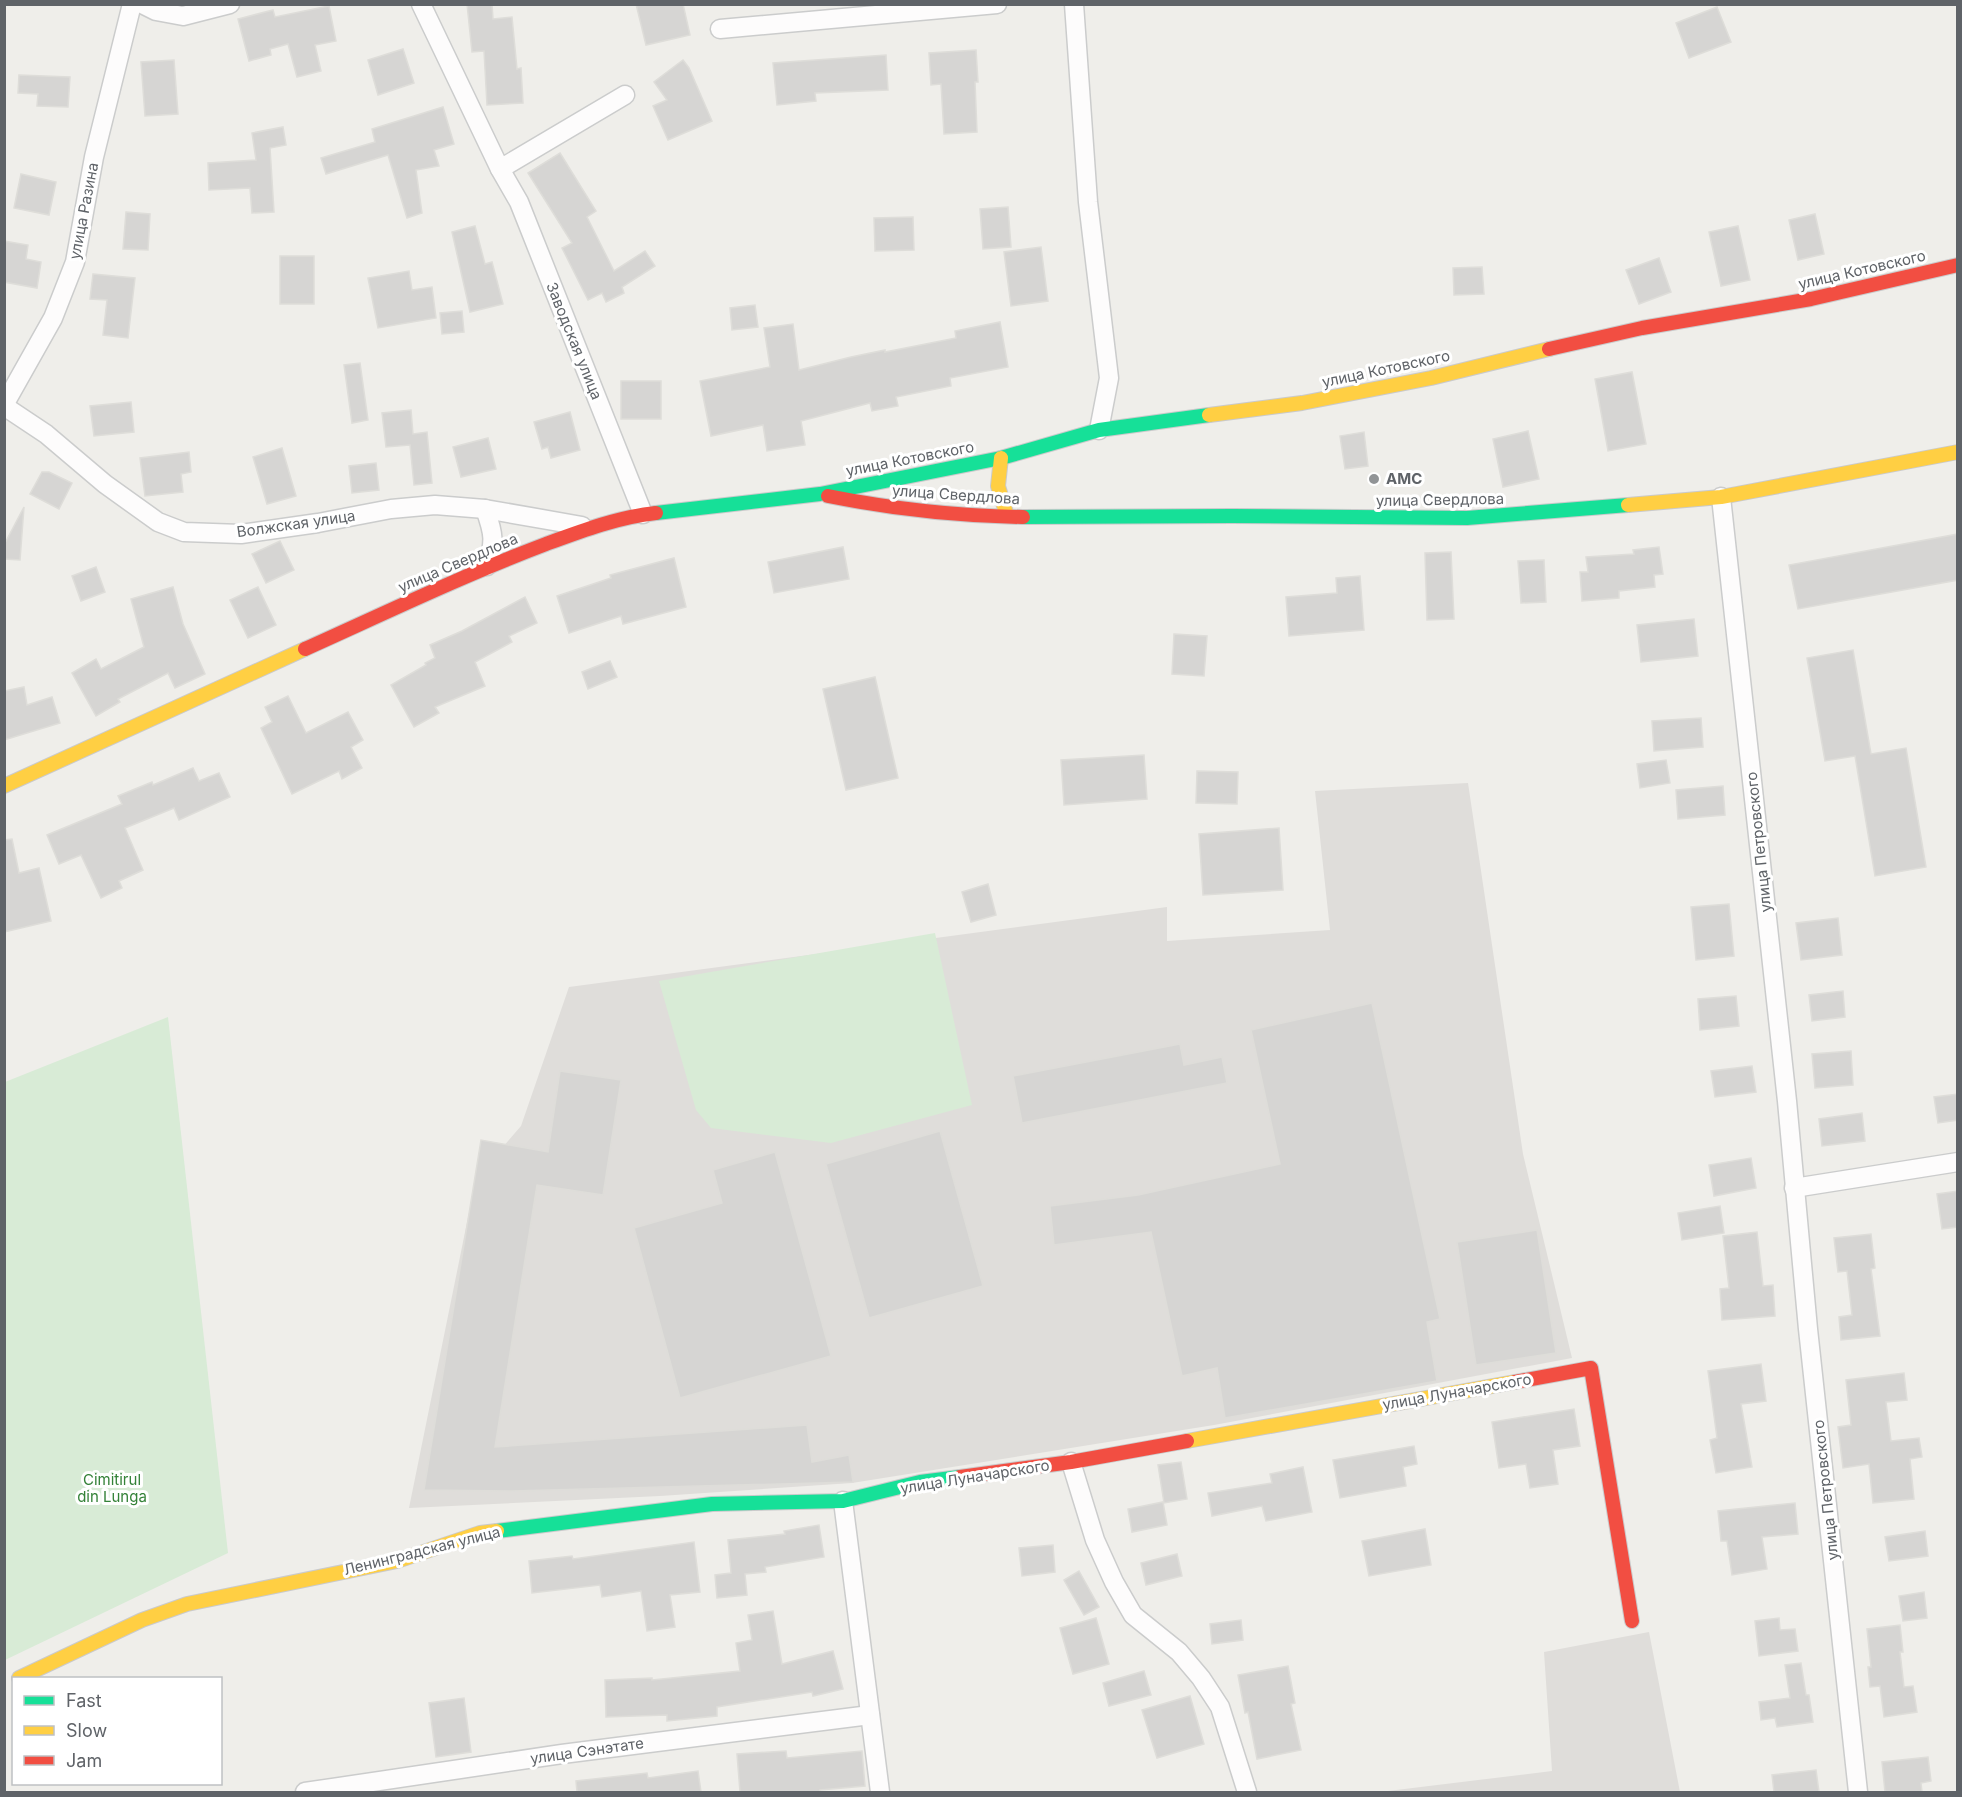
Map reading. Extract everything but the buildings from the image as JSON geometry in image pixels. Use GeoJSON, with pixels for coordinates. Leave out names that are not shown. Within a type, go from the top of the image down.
{"type":"FeatureCollection","features":[{"type":"Feature","properties":{"kind":"main road","name":"улица Котовского"},"geometry":{"type":"LineString","coordinates":[[820,494],[1001,458],[1099,430],[1302,403],[1431,378],[1642,328],[1811,298],[1958,265]]}},
{"type":"Feature","properties":{"kind":"main road","name":"улица Свердлова"},"geometry":{"type":"LineString","coordinates":[[4,786],[487,566],[590,528],[643,514],[820,494],[856,502],[926,511],[1007,516],[1467,518],[1721,497],[1958,452]]}},
{"type":"Feature","properties":{"kind":"main road"},"geometry":{"type":"LineString","coordinates":[[1001,458],[999,486],[1007,516]]}},
{"type":"Feature","properties":{"kind":"main road","name":"улица Луначарского"},"geometry":{"type":"LineString","coordinates":[[843,1501],[920,1482],[1071,1462],[1591,1368],[1632,1621]]}},
{"type":"Feature","properties":{"kind":"main road","name":"Ленинградская улица"},"geometry":{"type":"LineString","coordinates":[[21,1677],[142,1620],[187,1604],[397,1561],[480,1533],[712,1504],[843,1501]]}},
{"type":"Feature","properties":{"kind":"street","name":"улица Разина"},"geometry":{"type":"LineString","coordinates":[[4,405],[53,318],[75,262],[94,157],[132,4]]}},
{"type":"Feature","properties":{"kind":"street"},"geometry":{"type":"LineString","coordinates":[[142,4],[156,11],[183,16],[230,4]]}},
{"type":"Feature","properties":{"kind":"street","name":"Заводская улица"},"geometry":{"type":"LineString","coordinates":[[421,4],[500,169],[519,202],[643,514]]}},
{"type":"Feature","properties":{"kind":"street"},"geometry":{"type":"LineString","coordinates":[[720,29],[997,4]]}},
{"type":"Feature","properties":{"kind":"street"},"geometry":{"type":"LineString","coordinates":[[1074,4],[1088,201],[1109,378],[1099,430]]}},
{"type":"Feature","properties":{"kind":"street"},"geometry":{"type":"LineString","coordinates":[[500,169],[625,95]]}},
{"type":"Feature","properties":{"kind":"street","name":"Волжская улица"},"geometry":{"type":"LineString","coordinates":[[4,405],[46,434],[105,484],[158,522],[184,532],[241,534],[318,523],[391,509],[435,505],[485,509],[590,528]]}},
{"type":"Feature","properties":{"kind":"street","name":"улица Петровского"},"geometry":{"type":"LineString","coordinates":[[1721,497],[1787,1101],[1794,1188],[1858,1792]]}},
{"type":"Feature","properties":{"kind":"street"},"geometry":{"type":"LineString","coordinates":[[485,509],[491,524],[494,544],[487,566]]}},
{"type":"Feature","properties":{"kind":"street"},"geometry":{"type":"LineString","coordinates":[[1794,1188],[1958,1162]]}},
{"type":"Feature","properties":{"kind":"street","name":"улица Луначарского"},"geometry":{"type":"LineString","coordinates":[[1071,1462],[1095,1540],[1114,1582],[1133,1615],[1179,1652],[1201,1678],[1220,1707],[1247,1792]]}},
{"type":"Feature","properties":{"kind":"street"},"geometry":{"type":"LineString","coordinates":[[843,1501],[880,1792]]}},
{"type":"Feature","properties":{"kind":"street","name":"улица Сэнэтате"},"geometry":{"type":"LineString","coordinates":[[305,1792],[562,1754],[870,1715]]}},
{"type":"Feature","properties":{"kind":"shaded area"},"geometry":{"type":"Polygon","coordinates":[[[1468,783],[1523,1154],[1572,1358],[1214,1425],[852,1483],[660,1496],[409,1508],[476,1178],[521,1126],[569,987],[1167,907],[1167,941],[1330,930],[1315,791],[1468,783]]]}},
{"type":"Feature","properties":{"kind":"shaded area"},"geometry":{"type":"Polygon","coordinates":[[[1649,1632],[1680,1792],[1388,1792],[1552,1771],[1544,1652],[1649,1632]]]}},
{"type":"Feature","properties":{"kind":"green space"},"geometry":{"type":"Polygon","coordinates":[[[935,933],[972,1105],[831,1143],[711,1128],[696,1110],[659,981],[935,933]]]}},
{"type":"Feature","properties":{"kind":"green space","name":"Cimitirul din Lunga"},"geometry":{"type":"Polygon","coordinates":[[[168,1017],[228,1553],[5,1660],[5,1082],[168,1017]]]}},
{"type":"Feature","properties":{"kind":"traffic: fast"},"geometry":{"type":"LineString","coordinates":[[656,513],[820,494],[1001,458],[1099,430],[1209,415]]}},
{"type":"Feature","properties":{"kind":"traffic: fast"},"geometry":{"type":"LineString","coordinates":[[1023,517],[1467,518],[1628,505]]}},
{"type":"Feature","properties":{"kind":"traffic: fast"},"geometry":{"type":"LineString","coordinates":[[497,1531],[712,1504],[843,1501],[920,1482],[960,1477]]}},
{"type":"Feature","properties":{"kind":"traffic: slow"},"geometry":{"type":"LineString","coordinates":[[1209,415],[1302,403],[1431,378],[1549,349]]}},
{"type":"Feature","properties":{"kind":"traffic: slow"},"geometry":{"type":"LineString","coordinates":[[1628,505],[1721,497],[1958,452]]}},
{"type":"Feature","properties":{"kind":"traffic: slow"},"geometry":{"type":"LineString","coordinates":[[1001,458],[998,486],[1007,516]]}},
{"type":"Feature","properties":{"kind":"traffic: slow"},"geometry":{"type":"LineString","coordinates":[[4,786],[305,649]]}},
{"type":"Feature","properties":{"kind":"traffic: slow"},"geometry":{"type":"LineString","coordinates":[[1187,1441],[1515,1382]]}},
{"type":"Feature","properties":{"kind":"traffic: slow"},"geometry":{"type":"LineString","coordinates":[[21,1677],[142,1620],[187,1604],[397,1561],[480,1533],[497,1531]]}},
{"type":"Feature","properties":{"kind":"traffic: jam"},"geometry":{"type":"LineString","coordinates":[[1549,349],[1642,328],[1811,299],[1958,265]]}},
{"type":"Feature","properties":{"kind":"traffic: jam"},"geometry":{"type":"LineString","coordinates":[[828,496],[925,511],[1023,517]]}},
{"type":"Feature","properties":{"kind":"traffic: jam"},"geometry":{"type":"LineString","coordinates":[[305,649],[515,556],[614,521],[656,513]]}},
{"type":"Feature","properties":{"kind":"traffic: jam"},"geometry":{"type":"LineString","coordinates":[[1515,1382],[1591,1368],[1632,1621]]}},
{"type":"Feature","properties":{"kind":"traffic: jam"},"geometry":{"type":"LineString","coordinates":[[960,1477],[1071,1462],[1187,1441]]}},
{"type":"Feature","properties":{"kind":"place","name":"AMC"},"geometry":{"type":"Point","coordinates":[1374,479]}}]}
